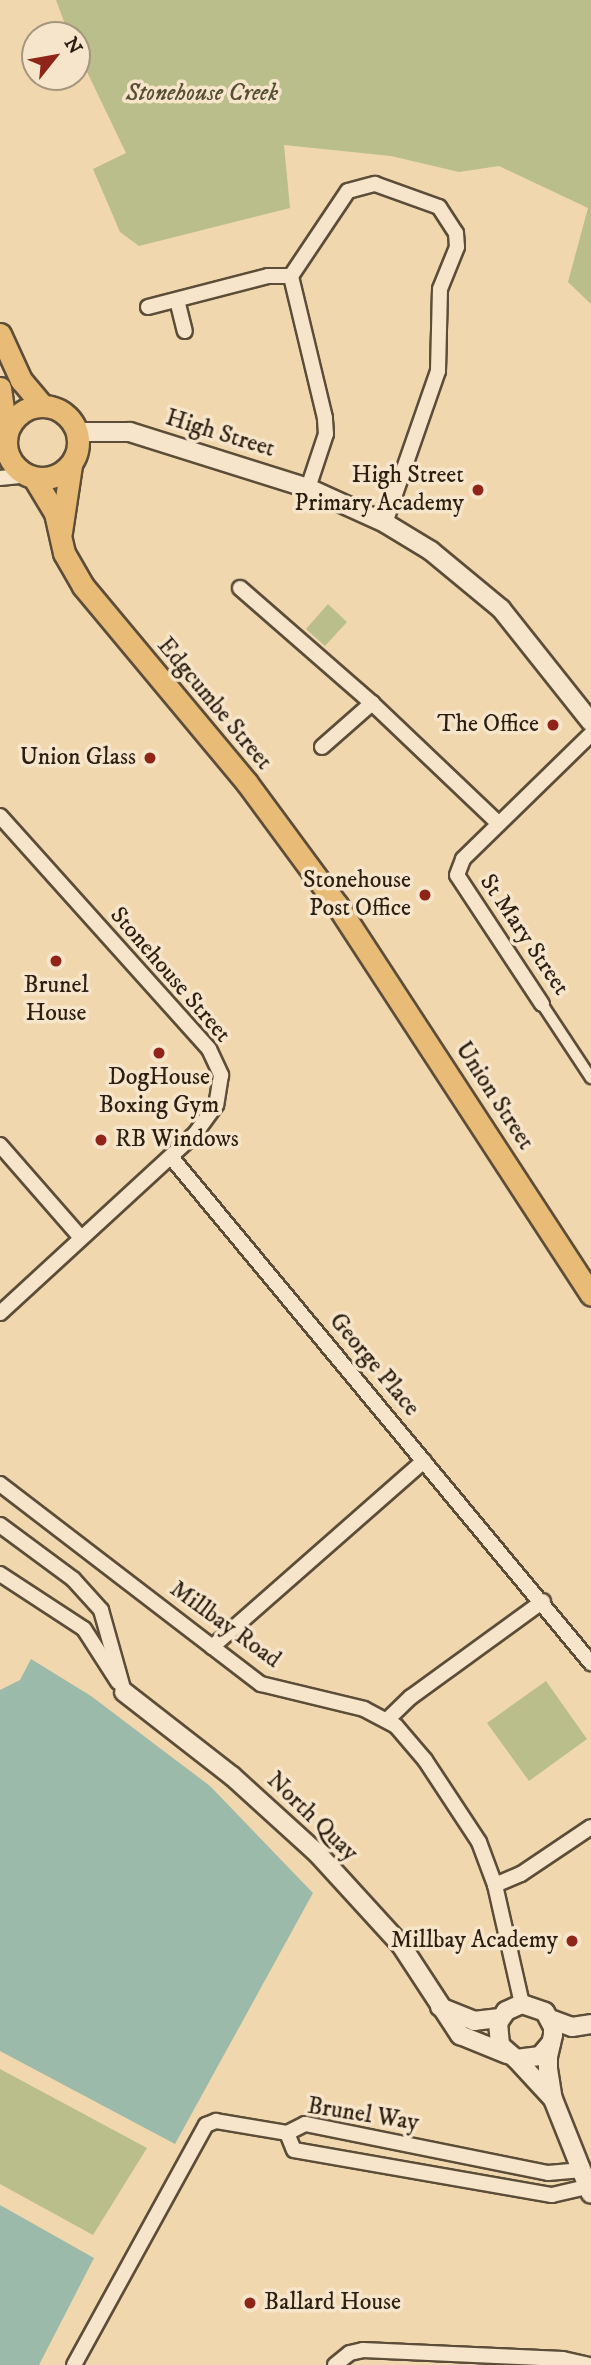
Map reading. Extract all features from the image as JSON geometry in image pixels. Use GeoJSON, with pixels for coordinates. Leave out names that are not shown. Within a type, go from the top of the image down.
{"type":"FeatureCollection","features":[{"type":"Feature","properties":{"kind":"main road"},"geometry":{"type":"LineString","coordinates":[[0,334],[36,399],[66,414],[77,432],[79,447],[71,465],[61,532]]}},
{"type":"Feature","properties":{"kind":"main road"},"geometry":{"type":"LineString","coordinates":[[36,399],[26,409],[3,420],[8,455],[31,477],[55,477],[71,465]]}},
{"type":"Feature","properties":{"kind":"main road","name":"Edgcumbe Street"},"geometry":{"type":"LineString","coordinates":[[31,477],[61,532],[64,553],[99,608],[247,783],[352,927]]}},
{"type":"Feature","properties":{"kind":"main road","name":"Union Street"},"geometry":{"type":"LineString","coordinates":[[352,927],[591,1294]]}},
{"type":"Feature","properties":{"kind":"street"},"geometry":{"type":"LineString","coordinates":[[308,488],[326,434],[325,418],[291,276],[348,191],[375,184],[439,207],[456,233],[457,247],[440,289],[438,371],[385,523]]}},
{"type":"Feature","properties":{"kind":"street"},"geometry":{"type":"LineString","coordinates":[[148,307],[268,276],[291,276]]}},
{"type":"Feature","properties":{"kind":"street"},"geometry":{"type":"LineString","coordinates":[[177,300],[185,331]]}},
{"type":"Feature","properties":{"kind":"street","name":"High Street"},"geometry":{"type":"LineString","coordinates":[[77,432],[130,432],[308,488],[385,523],[431,551],[501,609],[591,722]]}},
{"type":"Feature","properties":{"kind":"street"},"geometry":{"type":"LineString","coordinates":[[0,478],[31,477]]}},
{"type":"Feature","properties":{"kind":"street"},"geometry":{"type":"LineString","coordinates":[[240,588],[372,703],[499,824]]}},
{"type":"Feature","properties":{"kind":"street"},"geometry":{"type":"LineString","coordinates":[[322,747],[372,703]]}},
{"type":"Feature","properties":{"kind":"street","name":"St Mary Street"},"geometry":{"type":"LineString","coordinates":[[591,734],[463,859],[457,875],[591,1078]]}},
{"type":"Feature","properties":{"kind":"street","name":"Stonehouse Street"},"geometry":{"type":"LineString","coordinates":[[0,816],[216,1061],[221,1074],[216,1105],[171,1157],[0,1313]]}},
{"type":"Feature","properties":{"kind":"street"},"geometry":{"type":"LineString","coordinates":[[0,1145],[81,1238]]}},
{"type":"Feature","properties":{"kind":"street","name":"George Place"},"geometry":{"type":"LineString","coordinates":[[171,1157],[591,1663]]}},
{"type":"Feature","properties":{"kind":"street"},"geometry":{"type":"LineString","coordinates":[[212,1647],[424,1461]]}},
{"type":"Feature","properties":{"kind":"street","name":"Millbay Road"},"geometry":{"type":"LineString","coordinates":[[0,1484],[272,1690],[340,1703],[387,1720],[425,1760],[470,1827],[495,1885],[522,2004]]}},
{"type":"Feature","properties":{"kind":"street"},"geometry":{"type":"LineString","coordinates":[[0,1525],[73,1579],[101,1610],[124,1692]]}},
{"type":"Feature","properties":{"kind":"street"},"geometry":{"type":"LineString","coordinates":[[0,1574],[71,1618],[92,1636],[124,1692]]}},
{"type":"Feature","properties":{"kind":"street"},"geometry":{"type":"LineString","coordinates":[[387,1720],[411,1697],[542,1601]]}},
{"type":"Feature","properties":{"kind":"street","name":"North Quay"},"geometry":{"type":"LineString","coordinates":[[124,1692],[232,1776],[317,1853],[401,1945],[460,2035],[512,2056]]}},
{"type":"Feature","properties":{"kind":"street"},"geometry":{"type":"LineString","coordinates":[[495,1885],[522,1874],[591,1827]]}},
{"type":"Feature","properties":{"kind":"street"},"geometry":{"type":"LineString","coordinates":[[438,2005],[474,2021],[500,2018],[522,2004],[538,2007],[550,2019],[572,2027],[591,2024]]}},
{"type":"Feature","properties":{"kind":"street"},"geometry":{"type":"LineString","coordinates":[[500,2018],[497,2035],[512,2056],[553,2099]]}},
{"type":"Feature","properties":{"kind":"street"},"geometry":{"type":"LineString","coordinates":[[550,2019],[548,2069],[553,2099],[587,2183]]}},
{"type":"Feature","properties":{"kind":"street"},"geometry":{"type":"LineString","coordinates":[[512,2056],[540,2056],[551,2043]]}},
{"type":"Feature","properties":{"kind":"street"},"geometry":{"type":"LineString","coordinates":[[74,2365],[206,2125],[216,2121],[287,2133]]}},
{"type":"Feature","properties":{"kind":"street","name":"Brunel Way"},"geometry":{"type":"LineString","coordinates":[[305,2124],[587,2183],[552,2195],[294,2150],[287,2133],[305,2124]]}},
{"type":"Feature","properties":{"kind":"street"},"geometry":{"type":"LineString","coordinates":[[335,2365],[350,2353],[363,2350],[563,2359],[588,2365]]}},
{"type":"Feature","properties":{"kind":"green space","name":"Stonehouse Creek"},"geometry":{"type":"Polygon","coordinates":[[[56,0],[591,0],[591,304],[568,282],[588,208],[499,166],[459,172],[391,156],[284,145],[290,208],[139,246],[120,232],[93,169],[126,153],[91,80],[91,21],[64,21],[56,0]]]}},
{"type":"Feature","properties":{"kind":"green space"},"geometry":{"type":"Polygon","coordinates":[[[328,604],[347,622],[325,646],[306,629],[328,604]]]}},
{"type":"Feature","properties":{"kind":"green space"},"geometry":{"type":"Polygon","coordinates":[[[546,1681],[587,1739],[529,1781],[487,1723],[546,1681]]]}},
{"type":"Feature","properties":{"kind":"green space"},"geometry":{"type":"Polygon","coordinates":[[[0,2069],[147,2148],[93,2235],[0,2184],[0,2069]]]}},
{"type":"Feature","properties":{"kind":"shaded area"},"geometry":{"type":"Polygon","coordinates":[[[31,1659],[91,1696],[210,1786],[313,1893],[175,2144],[0,2051],[0,1690],[20,1680],[31,1659]]]}},
{"type":"Feature","properties":{"kind":"shaded area"},"geometry":{"type":"Polygon","coordinates":[[[0,2205],[94,2258],[39,2365],[0,2365],[0,2205]]]}},
{"type":"Feature","properties":{"kind":"place","name":"High Street Primary Academy"},"geometry":{"type":"Point","coordinates":[478,490]}},
{"type":"Feature","properties":{"kind":"place","name":"The Office"},"geometry":{"type":"Point","coordinates":[553,725]}},
{"type":"Feature","properties":{"kind":"place","name":"Union Glass"},"geometry":{"type":"Point","coordinates":[150,758]}},
{"type":"Feature","properties":{"kind":"place","name":"Stonehouse Post Office"},"geometry":{"type":"Point","coordinates":[425,895]}},
{"type":"Feature","properties":{"kind":"place","name":"Brunel House"},"geometry":{"type":"Point","coordinates":[56,961]}},
{"type":"Feature","properties":{"kind":"place","name":"DogHouse Boxing Gym"},"geometry":{"type":"Point","coordinates":[159,1053]}},
{"type":"Feature","properties":{"kind":"place","name":"RB Windows"},"geometry":{"type":"Point","coordinates":[101,1140]}},
{"type":"Feature","properties":{"kind":"place","name":"Millbay Academy"},"geometry":{"type":"Point","coordinates":[572,1941]}},
{"type":"Feature","properties":{"kind":"place","name":"Ballard House"},"geometry":{"type":"Point","coordinates":[250,2303]}}]}
